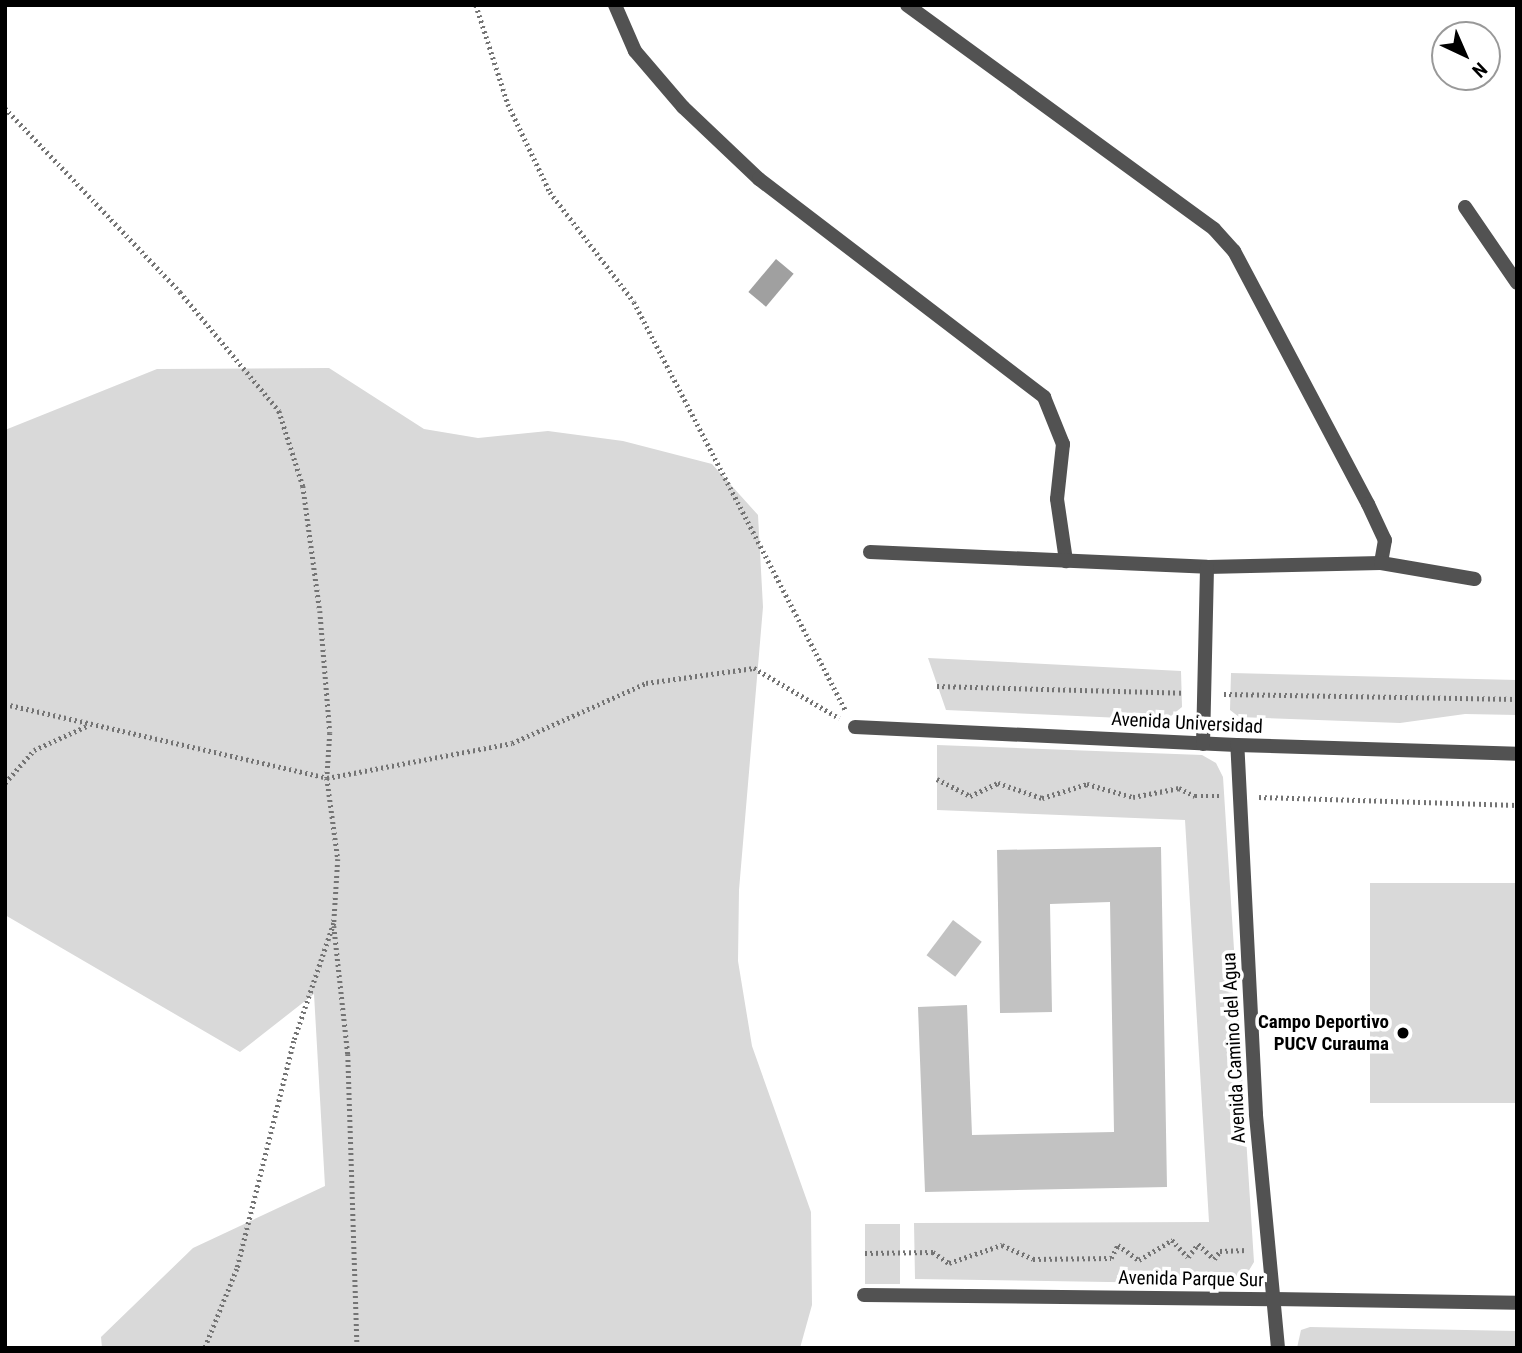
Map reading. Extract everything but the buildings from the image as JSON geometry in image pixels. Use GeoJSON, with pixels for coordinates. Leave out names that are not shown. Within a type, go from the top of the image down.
{"type":"FeatureCollection","features":[{"type":"Feature","properties":{"kind":"street"},"geometry":{"type":"LineString","coordinates":[[615,5],[635,51],[683,107],[758,179],[1044,397],[1063,444],[1057,499],[1066,561]]}},
{"type":"Feature","properties":{"kind":"street"},"geometry":{"type":"LineString","coordinates":[[907,5],[1214,229],[1234,251],[1385,540],[1381,563]]}},
{"type":"Feature","properties":{"kind":"street"},"geometry":{"type":"LineString","coordinates":[[1465,207],[1517,284]]}},
{"type":"Feature","properties":{"kind":"street"},"geometry":{"type":"LineString","coordinates":[[870,552],[1207,567],[1381,563],[1475,579]]}},
{"type":"Feature","properties":{"kind":"street"},"geometry":{"type":"LineString","coordinates":[[1203,744],[1207,567]]}},
{"type":"Feature","properties":{"kind":"street","name":"Avenida Universidad"},"geometry":{"type":"LineString","coordinates":[[855,727],[1237,746],[1517,754]]}},
{"type":"Feature","properties":{"kind":"street","name":"Avenida Camino del Agua"},"geometry":{"type":"LineString","coordinates":[[1237,746],[1256,1114],[1278,1348]]}},
{"type":"Feature","properties":{"kind":"street","name":"Avenida Parque Sur"},"geometry":{"type":"LineString","coordinates":[[864,1295],[1517,1303]]}},
{"type":"Feature","properties":{"kind":"path"},"geometry":{"type":"LineString","coordinates":[[476,5],[508,104],[550,192],[634,302],[855,727]]}},
{"type":"Feature","properties":{"kind":"path"},"geometry":{"type":"LineString","coordinates":[[5,108],[180,292],[279,411],[303,486],[320,611],[330,733],[327,778],[338,859],[334,923],[348,1054],[357,1348]]}},
{"type":"Feature","properties":{"kind":"path"},"geometry":{"type":"LineString","coordinates":[[5,704],[88,726],[327,778],[512,743],[646,683],[754,668],[855,727]]}},
{"type":"Feature","properties":{"kind":"path"},"geometry":{"type":"LineString","coordinates":[[5,783],[34,750],[88,726]]}},
{"type":"Feature","properties":{"kind":"path"},"geometry":{"type":"LineString","coordinates":[[937,779],[970,796],[998,783],[1042,798],[1087,784],[1133,797],[1179,788],[1195,796],[1517,805]]}},
{"type":"Feature","properties":{"kind":"path"},"geometry":{"type":"LineString","coordinates":[[205,1348],[237,1269],[294,1041],[334,923]]}},
{"type":"Feature","properties":{"kind":"path"},"geometry":{"type":"LineString","coordinates":[[865,1253],[933,1252],[949,1263],[1002,1245],[1033,1259],[1111,1258],[1118,1245],[1139,1260],[1172,1240],[1188,1258],[1198,1244],[1214,1259],[1220,1251],[1269,1250]]}},
{"type":"Feature","properties":{"kind":"shaded area"},"geometry":{"type":"Polygon","coordinates":[[[776,259],[794,274],[766,307],[748,292],[776,259]]]}},
{"type":"Feature","properties":{"kind":"shaded area"},"geometry":{"type":"Polygon","coordinates":[[[329,368],[424,429],[478,438],[548,431],[623,441],[712,464],[758,515],[763,607],[739,890],[738,961],[752,1046],[811,1212],[812,1305],[800,1348],[102,1348],[101,1337],[193,1248],[325,1186],[314,994],[240,1052],[5,915],[5,430],[157,369],[329,368]]]}},
{"type":"Feature","properties":{"kind":"shaded area"},"geometry":{"type":"Polygon","coordinates":[[[928,658],[1181,671],[1182,707],[1166,720],[946,710],[928,658]]]}},
{"type":"Feature","properties":{"kind":"shaded area"},"geometry":{"type":"Polygon","coordinates":[[[1231,673],[1517,680],[1517,715],[1465,714],[1400,723],[1239,717],[1230,710],[1231,673]]]}},
{"type":"Feature","properties":{"kind":"shaded area"},"geometry":{"type":"Polygon","coordinates":[[[937,745],[1202,755],[1216,763],[1223,777],[1254,1262],[1245,1277],[1232,1284],[915,1279],[914,1223],[1209,1222],[1185,820],[937,810],[937,745]]]}},
{"type":"Feature","properties":{"kind":"shaded area"},"geometry":{"type":"Polygon","coordinates":[[[1370,883],[1517,883],[1517,1103],[1370,1103],[1370,883]]]}},
{"type":"Feature","properties":{"kind":"shaded area"},"geometry":{"type":"Polygon","coordinates":[[[865,1224],[900,1224],[900,1284],[865,1284],[865,1224]]]}},
{"type":"Feature","properties":{"kind":"shaded area"},"geometry":{"type":"Polygon","coordinates":[[[1310,1327],[1517,1331],[1517,1348],[1297,1348],[1301,1330],[1310,1327]]]}},
{"type":"Feature","properties":{"kind":"place","name":"Campo Deportivo PUCV Curauma"},"geometry":{"type":"Point","coordinates":[1403,1033]}}]}
